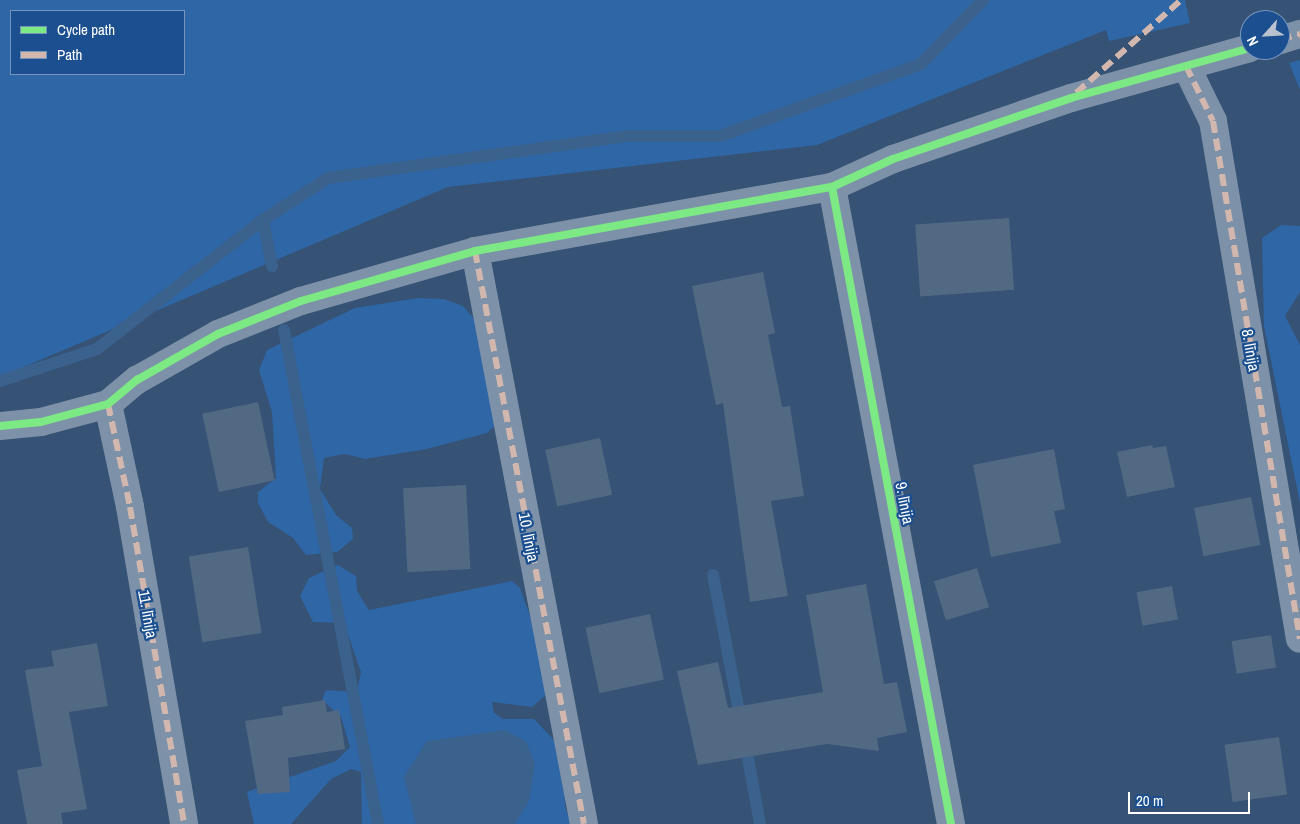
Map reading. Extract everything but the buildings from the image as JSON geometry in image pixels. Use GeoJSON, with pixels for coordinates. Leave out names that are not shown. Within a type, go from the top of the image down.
{"type":"FeatureCollection","features":[{"type":"Feature","properties":{"kind":"street"},"geometry":{"type":"LineString","coordinates":[[0,426],[41,422],[108,404],[137,380],[218,334],[301,300],[475,251],[832,186],[893,159],[1071,98],[1240,51]]}},
{"type":"Feature","properties":{"kind":"street","name":"8. līnija"},"geometry":{"type":"LineString","coordinates":[[1186,66],[1213,121],[1300,639]]}},
{"type":"Feature","properties":{"kind":"street","name":"9. līnija"},"geometry":{"type":"LineString","coordinates":[[832,186],[951,824]]}},
{"type":"Feature","properties":{"kind":"street","name":"10. līnija"},"geometry":{"type":"LineString","coordinates":[[475,251],[584,824]]}},
{"type":"Feature","properties":{"kind":"street","name":"11. līnija"},"geometry":{"type":"LineString","coordinates":[[108,404],[130,507],[184,824]]}},
{"type":"Feature","properties":{"kind":"shaded area"},"geometry":{"type":"Polygon","coordinates":[[[0,0],[1185,0],[1190,23],[1109,41],[1106,30],[817,145],[448,187],[0,377],[0,0]]]}},
{"type":"Feature","properties":{"kind":"shaded area"},"geometry":{"type":"Polygon","coordinates":[[[1300,60],[1300,90],[1289,63],[1300,60]]]}},
{"type":"Feature","properties":{"kind":"shaded area"},"geometry":{"type":"Polygon","coordinates":[[[1281,225],[1300,226],[1300,292],[1285,316],[1300,345],[1300,503],[1264,326],[1262,238],[1281,225]]]}},
{"type":"Feature","properties":{"kind":"shaded area"},"geometry":{"type":"Polygon","coordinates":[[[418,298],[444,299],[463,306],[477,322],[495,426],[487,433],[427,449],[365,459],[345,454],[324,458],[320,489],[336,515],[352,528],[353,539],[337,552],[306,555],[293,538],[268,522],[258,503],[258,492],[276,478],[272,412],[259,370],[267,350],[355,308],[418,298]]]}},
{"type":"Feature","properties":{"kind":"shaded area"},"geometry":{"type":"Polygon","coordinates":[[[338,565],[356,576],[357,591],[369,610],[512,581],[520,588],[535,630],[547,694],[532,707],[492,702],[494,713],[503,719],[534,719],[557,743],[564,764],[565,806],[571,824],[362,824],[361,772],[351,769],[331,779],[291,824],[254,824],[247,792],[336,761],[350,747],[341,717],[322,700],[326,690],[357,692],[361,672],[344,623],[313,622],[300,596],[309,578],[338,565]]]}},
{"type":"Feature","properties":{"kind":"shaded area"},"geometry":{"type":"Polygon","coordinates":[[[505,730],[526,742],[535,763],[529,801],[515,824],[416,824],[404,777],[427,741],[505,730]]]}},
{"type":"Feature","properties":{"kind":"waterway"},"geometry":{"type":"LineString","coordinates":[[0,381],[97,349],[263,220],[328,178],[626,136],[720,136],[921,64],[983,0]]}},
{"type":"Feature","properties":{"kind":"waterway"},"geometry":{"type":"LineString","coordinates":[[263,220],[272,266]]}},
{"type":"Feature","properties":{"kind":"waterway"},"geometry":{"type":"LineString","coordinates":[[284,330],[378,824]]}},
{"type":"Feature","properties":{"kind":"waterway"},"geometry":{"type":"LineString","coordinates":[[713,575],[741,722]]}},
{"type":"Feature","properties":{"kind":"waterway"},"geometry":{"type":"LineString","coordinates":[[745,742],[760,824]]}},
{"type":"Feature","properties":{"kind":"marked path"},"geometry":{"type":"LineString","coordinates":[[1076,93],[1181,0]]}},
{"type":"Feature","properties":{"kind":"marked path"},"geometry":{"type":"LineString","coordinates":[[1290,37],[1300,34]]}},
{"type":"Feature","properties":{"kind":"marked path"},"geometry":{"type":"LineString","coordinates":[[1186,66],[1213,121],[1300,639]]}},
{"type":"Feature","properties":{"kind":"marked path"},"geometry":{"type":"LineString","coordinates":[[475,251],[584,824]]}},
{"type":"Feature","properties":{"kind":"marked path"},"geometry":{"type":"LineString","coordinates":[[108,404],[130,507],[184,824]]}},
{"type":"Feature","properties":{"kind":"cycle path"},"geometry":{"type":"LineString","coordinates":[[0,426],[41,422],[108,404],[137,380],[218,334],[301,301],[475,251],[832,187],[893,159],[1071,98],[1240,51]]}},
{"type":"Feature","properties":{"kind":"cycle path"},"geometry":{"type":"LineString","coordinates":[[832,187],[951,824]]}}]}
